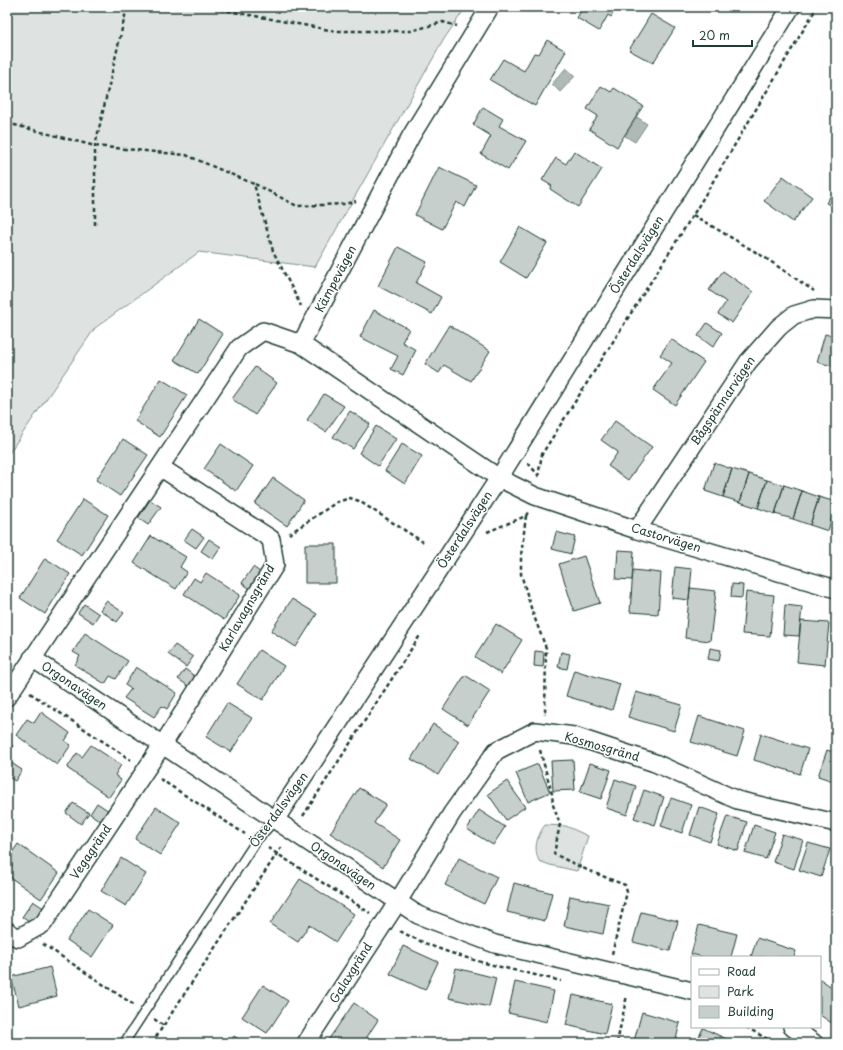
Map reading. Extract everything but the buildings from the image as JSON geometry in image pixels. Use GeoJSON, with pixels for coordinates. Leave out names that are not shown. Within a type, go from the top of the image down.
{"type":"FeatureCollection","features":[{"type":"Feature","properties":{"kind":"street","name":"Kämpevägen"},"geometry":{"type":"LineString","coordinates":[[302,344],[411,136],[490,7]]}},
{"type":"Feature","properties":{"kind":"street","name":"Österdalsvägen"},"geometry":{"type":"LineString","coordinates":[[275,820],[499,478],[791,7]]}},
{"type":"Feature","properties":{"kind":"street","name":"Bågspännarvägen"},"geometry":{"type":"LineString","coordinates":[[637,530],[748,362],[779,327],[794,315],[814,309],[836,310]]}},
{"type":"Feature","properties":{"kind":"street"},"geometry":{"type":"LineString","coordinates":[[7,697],[239,348],[263,331],[302,344],[499,478]]}},
{"type":"Feature","properties":{"kind":"street","name":"Karlavagnsgränd"},"geometry":{"type":"LineString","coordinates":[[160,467],[271,539],[275,565],[163,745]]}},
{"type":"Feature","properties":{"kind":"street","name":"Castorvägen"},"geometry":{"type":"LineString","coordinates":[[499,478],[535,496],[637,530],[836,589]]}},
{"type":"Feature","properties":{"kind":"street","name":"Orgonavägen"},"geometry":{"type":"LineString","coordinates":[[32,658],[397,903],[418,915],[495,944],[691,991]]}},
{"type":"Feature","properties":{"kind":"street","name":"Kosmosgränd"},"geometry":{"type":"LineString","coordinates":[[397,903],[452,813],[496,751],[535,730],[574,736],[655,763],[737,800],[836,823]]}},
{"type":"Feature","properties":{"kind":"street","name":"Vegagränd"},"geometry":{"type":"LineString","coordinates":[[26,933],[43,924],[163,745]]}},
{"type":"Feature","properties":{"kind":"street","name":"Galaxgränd"},"geometry":{"type":"LineString","coordinates":[[306,1043],[397,903]]}},
{"type":"Feature","properties":{"kind":"street"},"geometry":{"type":"LineString","coordinates":[[7,931],[18,938],[26,933]]}},
{"type":"Feature","properties":{"kind":"street"},"geometry":{"type":"LineString","coordinates":[[793,1028],[814,1043]]}},
{"type":"Feature","properties":{"kind":"lane","name":"Österdalsvägen"},"geometry":{"type":"LineString","coordinates":[[124,1043],[256,841],[275,820]]}},
{"type":"Feature","properties":{"kind":"path"},"geometry":{"type":"LineString","coordinates":[[95,224],[95,146],[127,7]]}},
{"type":"Feature","properties":{"kind":"path"},"geometry":{"type":"LineString","coordinates":[[207,7],[335,31],[411,32],[443,22],[475,32]]}},
{"type":"Feature","properties":{"kind":"path"},"geometry":{"type":"LineString","coordinates":[[7,122],[95,146],[186,156],[254,184],[297,206],[345,204],[380,195]]}},
{"type":"Feature","properties":{"kind":"path"},"geometry":{"type":"LineString","coordinates":[[254,184],[273,251],[311,326]]}},
{"type":"Feature","properties":{"kind":"path"},"geometry":{"type":"LineString","coordinates":[[693,215],[764,257],[816,292]]}},
{"type":"Feature","properties":{"kind":"path"},"geometry":{"type":"LineString","coordinates":[[272,546],[337,502],[350,498],[360,501],[423,542]]}},
{"type":"Feature","properties":{"kind":"path"},"geometry":{"type":"LineString","coordinates":[[526,516],[521,556],[521,574],[532,611],[546,648],[547,673],[544,732],[540,747],[552,794],[553,805],[560,824],[554,854],[625,885],[627,892],[612,954]]}},
{"type":"Feature","properties":{"kind":"path"},"geometry":{"type":"LineString","coordinates":[[26,933],[164,1026]]}},
{"type":"Feature","properties":{"kind":"path"},"geometry":{"type":"LineString","coordinates":[[605,953],[618,956]]}},
{"type":"Feature","properties":{"kind":"path"},"geometry":{"type":"LineString","coordinates":[[617,1043],[627,995]]}},
{"type":"Feature","properties":{"kind":"path"},"geometry":{"type":"LineString","coordinates":[[748,1028],[774,1043]]}},
{"type":"Feature","properties":{"kind":"green space"},"geometry":{"type":"Polygon","coordinates":[[[7,7],[466,7],[444,39],[315,267],[199,252],[95,328],[7,456],[7,7]]]}},
{"type":"Feature","properties":{"kind":"green space"},"geometry":{"type":"Polygon","coordinates":[[[545,825],[566,826],[588,836],[577,871],[539,861],[536,847],[540,833],[545,825]]]}},
{"type":"Feature","properties":{"kind":"shaded area"},"geometry":{"type":"Polygon","coordinates":[[[566,68],[575,76],[560,92],[552,84],[566,68]]]}},
{"type":"Feature","properties":{"kind":"shaded area"},"geometry":{"type":"Polygon","coordinates":[[[637,117],[647,124],[635,142],[625,136],[637,117]]]}}]}
